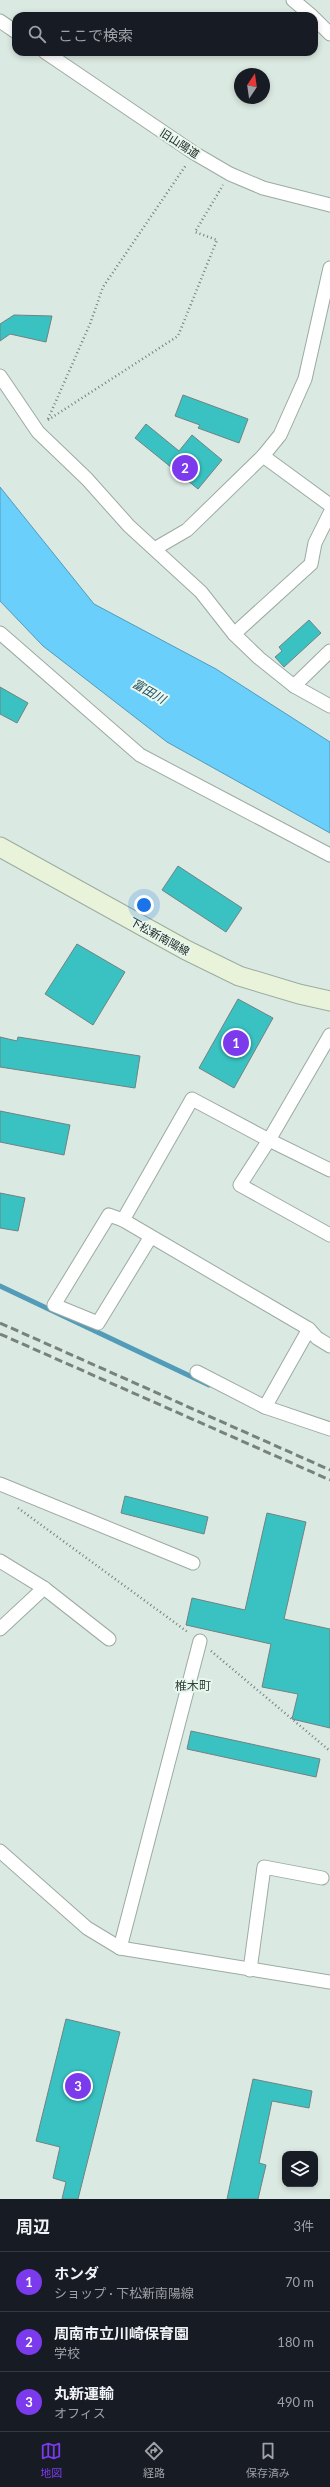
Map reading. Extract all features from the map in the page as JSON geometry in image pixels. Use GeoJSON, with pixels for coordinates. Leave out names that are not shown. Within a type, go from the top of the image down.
{"type":"FeatureCollection","features":[{"type":"Feature","properties":{"kind":"main road","name":"下松新南陽線"},"geometry":{"type":"LineString","coordinates":[[0,847],[186,950],[240,976],[299,994],[330,1001]]}},
{"type":"Feature","properties":{"kind":"street"},"geometry":{"type":"LineString","coordinates":[[293,0],[307,12]]}},
{"type":"Feature","properties":{"kind":"street"},"geometry":{"type":"LineString","coordinates":[[0,21],[12,29]]}},
{"type":"Feature","properties":{"kind":"street"},"geometry":{"type":"LineString","coordinates":[[318,22],[330,34]]}},
{"type":"Feature","properties":{"kind":"street","name":"旧山陽道"},"geometry":{"type":"LineString","coordinates":[[51,56],[194,153],[230,174],[263,188],[330,204]]}},
{"type":"Feature","properties":{"kind":"street"},"geometry":{"type":"LineString","coordinates":[[156,548],[187,530],[263,456],[280,435],[305,379],[330,268]]}},
{"type":"Feature","properties":{"kind":"street"},"geometry":{"type":"LineString","coordinates":[[0,376],[38,432],[87,479],[129,526],[156,548],[201,592],[234,634],[259,658],[294,686],[330,706]]}},
{"type":"Feature","properties":{"kind":"street"},"geometry":{"type":"LineString","coordinates":[[263,456],[330,505]]}},
{"type":"Feature","properties":{"kind":"street"},"geometry":{"type":"LineString","coordinates":[[234,634],[311,564],[315,543],[330,513]]}},
{"type":"Feature","properties":{"kind":"street"},"geometry":{"type":"LineString","coordinates":[[0,633],[140,755],[330,855]]}},
{"type":"Feature","properties":{"kind":"street"},"geometry":{"type":"LineString","coordinates":[[294,686],[330,651]]}},
{"type":"Feature","properties":{"kind":"street"},"geometry":{"type":"LineString","coordinates":[[330,1035],[269,1140],[240,1185],[330,1235]]}},
{"type":"Feature","properties":{"kind":"street"},"geometry":{"type":"LineString","coordinates":[[123,1220],[192,1099],[269,1140],[330,1170]]}},
{"type":"Feature","properties":{"kind":"street"},"geometry":{"type":"LineString","coordinates":[[150,1238],[98,1323],[54,1305],[109,1215],[123,1220],[150,1238],[309,1329],[316,1338],[330,1346]]}},
{"type":"Feature","properties":{"kind":"street"},"geometry":{"type":"LineString","coordinates":[[266,1407],[309,1329]]}},
{"type":"Feature","properties":{"kind":"street"},"geometry":{"type":"LineString","coordinates":[[197,1372],[266,1407],[330,1429]]}},
{"type":"Feature","properties":{"kind":"street"},"geometry":{"type":"LineString","coordinates":[[0,1484],[193,1563]]}},
{"type":"Feature","properties":{"kind":"street"},"geometry":{"type":"LineString","coordinates":[[0,1560],[44,1588],[109,1639]]}},
{"type":"Feature","properties":{"kind":"street"},"geometry":{"type":"LineString","coordinates":[[0,1628],[44,1588]]}},
{"type":"Feature","properties":{"kind":"street"},"geometry":{"type":"LineString","coordinates":[[120,1948],[200,1641]]}},
{"type":"Feature","properties":{"kind":"street"},"geometry":{"type":"LineString","coordinates":[[0,1851],[87,1928],[120,1948],[330,1982]]}},
{"type":"Feature","properties":{"kind":"street"},"geometry":{"type":"LineString","coordinates":[[250,1970],[264,1867],[322,1878]]}},
{"type":"Feature","properties":{"kind":"path"},"geometry":{"type":"LineString","coordinates":[[194,153],[103,288],[90,324],[47,421],[178,336],[217,240],[195,232],[230,174]]}},
{"type":"Feature","properties":{"kind":"path"},"geometry":{"type":"LineString","coordinates":[[13,1504],[200,1641],[330,1751]]}},
{"type":"Feature","properties":{"kind":"water","name":"富田川"},"geometry":{"type":"Polygon","coordinates":[[[0,487],[94,604],[216,669],[330,742],[330,833],[167,742],[43,646],[0,601],[0,487]]]}},
{"type":"Feature","properties":{"kind":"building"},"geometry":{"type":"Polygon","coordinates":[[[14,315],[52,316],[46,342],[10,334],[0,341],[0,324],[14,315]]]}},
{"type":"Feature","properties":{"kind":"building"},"geometry":{"type":"Polygon","coordinates":[[[183,395],[248,419],[239,443],[198,428],[200,425],[175,416],[183,395]]]}},
{"type":"Feature","properties":{"kind":"building"},"geometry":{"type":"Polygon","coordinates":[[[146,424],[179,451],[192,435],[222,460],[198,489],[135,438],[146,424]]]}},
{"type":"Feature","properties":{"kind":"building"},"geometry":{"type":"Polygon","coordinates":[[[309,620],[321,633],[284,667],[275,657],[282,651],[279,647],[309,620]]]}},
{"type":"Feature","properties":{"kind":"building"},"geometry":{"type":"Polygon","coordinates":[[[0,687],[28,703],[17,723],[0,714],[0,687]]]}},
{"type":"Feature","properties":{"kind":"building"},"geometry":{"type":"Polygon","coordinates":[[[178,866],[242,908],[226,932],[162,890],[178,866]]]}},
{"type":"Feature","properties":{"kind":"building"},"geometry":{"type":"Polygon","coordinates":[[[77,944],[125,972],[93,1025],[45,994],[77,944]]]}},
{"type":"Feature","properties":{"kind":"building"},"geometry":{"type":"Polygon","coordinates":[[[238,999],[273,1018],[234,1088],[199,1068],[238,999]]]}},
{"type":"Feature","properties":{"kind":"building"},"geometry":{"type":"Polygon","coordinates":[[[0,1037],[17,1041],[18,1037],[140,1056],[135,1088],[0,1067],[0,1037]]]}},
{"type":"Feature","properties":{"kind":"building"},"geometry":{"type":"Polygon","coordinates":[[[0,1111],[70,1125],[64,1155],[0,1142],[0,1111]]]}},
{"type":"Feature","properties":{"kind":"building"},"geometry":{"type":"Polygon","coordinates":[[[0,1193],[25,1198],[18,1231],[0,1228],[0,1193]]]}},
{"type":"Feature","properties":{"kind":"building"},"geometry":{"type":"Polygon","coordinates":[[[125,1496],[208,1517],[204,1534],[121,1513],[125,1496]]]}},
{"type":"Feature","properties":{"kind":"building"},"geometry":{"type":"Polygon","coordinates":[[[267,1513],[306,1522],[284,1619],[330,1629],[330,1728],[292,1719],[298,1694],[262,1687],[271,1644],[186,1625],[192,1598],[245,1610],[267,1513]]]}},
{"type":"Feature","properties":{"kind":"building"},"geometry":{"type":"Polygon","coordinates":[[[191,1731],[320,1759],[316,1777],[187,1749],[191,1731]]]}},
{"type":"Feature","properties":{"kind":"building"},"geometry":{"type":"Polygon","coordinates":[[[66,2019],[120,2032],[78,2199],[62,2199],[66,2182],[53,2178],[60,2147],[36,2141],[66,2019]]]}},
{"type":"Feature","properties":{"kind":"building"},"geometry":{"type":"Polygon","coordinates":[[[253,2079],[312,2091],[309,2108],[272,2101],[259,2163],[266,2165],[258,2199],[227,2199],[253,2079]]]}},
{"type":"Feature","properties":{"kind":"waterway"},"geometry":{"type":"LineString","coordinates":[[0,1286],[209,1385]]}},
{"type":"Feature","properties":{"kind":"railway"},"geometry":{"type":"LineString","coordinates":[[0,1323],[330,1470]]}},
{"type":"Feature","properties":{"kind":"railway"},"geometry":{"type":"LineString","coordinates":[[0,1334],[330,1480]]}},
{"type":"Feature","properties":{"kind":"place","name":"周南市立川崎保育園"},"geometry":{"type":"Point","coordinates":[185,468]}},
{"type":"Feature","properties":{"kind":"place","name":"ホンダ"},"geometry":{"type":"Point","coordinates":[236,1043]}},
{"type":"Feature","properties":{"kind":"place","name":"丸新運輸"},"geometry":{"type":"Point","coordinates":[78,2086]}},
{"type":"Feature","properties":{"kind":"district","name":"椎木町"},"geometry":{"type":"Point","coordinates":[193,1685]}}]}
